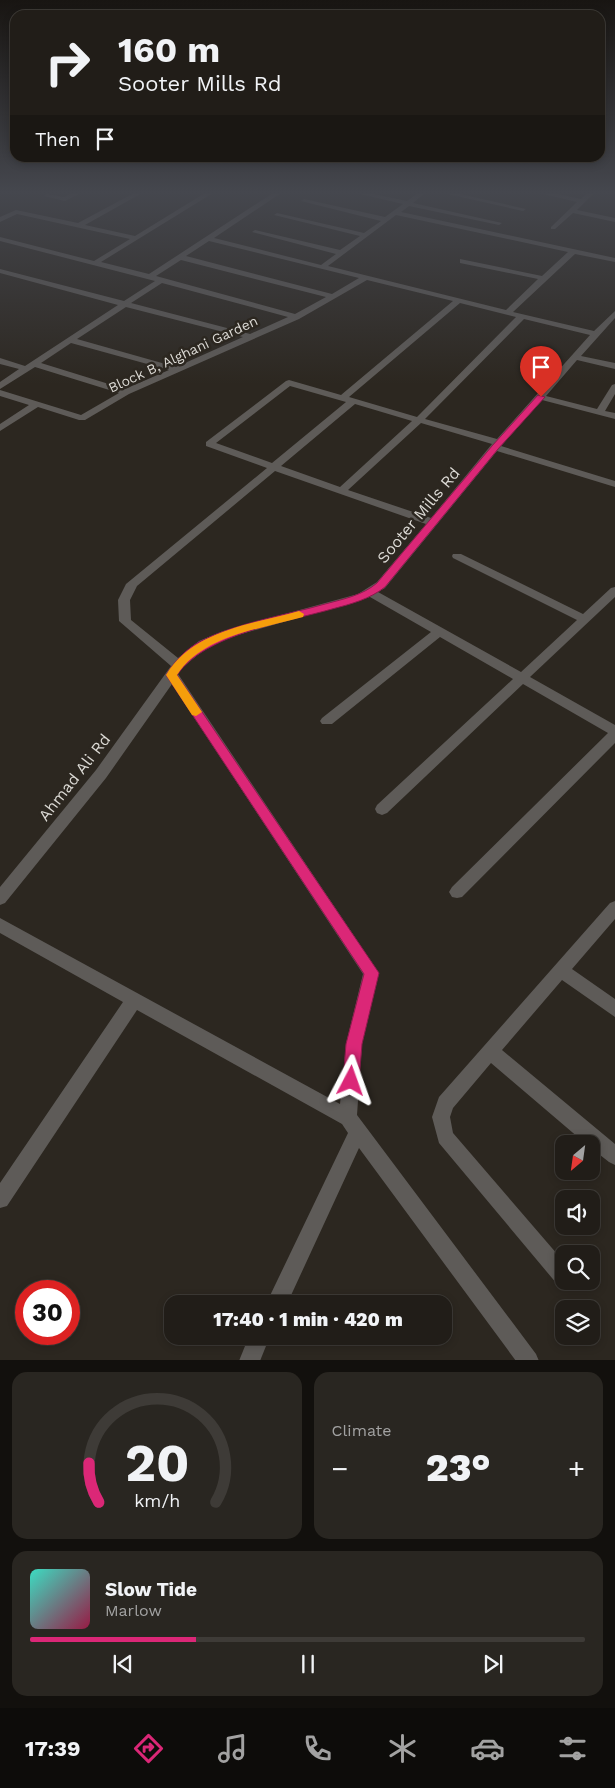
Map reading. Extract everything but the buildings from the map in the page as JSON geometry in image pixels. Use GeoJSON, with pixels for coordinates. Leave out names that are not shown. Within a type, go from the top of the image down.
{"type":"FeatureCollection","features":[{"type":"Feature","properties":{"kind":"street"},"geometry":{"type":"LineString","coordinates":[[69,256],[296,317]]}},
{"type":"Feature","properties":{"kind":"street"},"geometry":{"type":"LineString","coordinates":[[95,263],[105,256]]}},
{"type":"Feature","properties":{"kind":"street"},"geometry":{"type":"LineString","coordinates":[[150,277],[179,256]]}},
{"type":"Feature","properties":{"kind":"street"},"geometry":{"type":"LineString","coordinates":[[182,256],[331,296]]}},
{"type":"Feature","properties":{"kind":"street"},"geometry":{"type":"LineString","coordinates":[[283,256],[595,334]]}},
{"type":"Feature","properties":{"kind":"street"},"geometry":{"type":"LineString","coordinates":[[324,266],[337,256]]}},
{"type":"Feature","properties":{"kind":"street"},"geometry":{"type":"LineString","coordinates":[[508,312],[567,256]]}},
{"type":"Feature","properties":{"kind":"street"},"geometry":{"type":"LineString","coordinates":[[599,256],[615,260]]}},
{"type":"Feature","properties":{"kind":"street"},"geometry":{"type":"LineString","coordinates":[[463,261],[543,278]]}},
{"type":"Feature","properties":{"kind":"street"},"geometry":{"type":"LineString","coordinates":[[0,271],[251,337]]}},
{"type":"Feature","properties":{"kind":"street","name":"Block B, Alghani Garden"},"geometry":{"type":"LineString","coordinates":[[37,404],[82,418],[126,392],[296,317],[367,277]]}},
{"type":"Feature","properties":{"kind":"street"},"geometry":{"type":"LineString","coordinates":[[0,386],[161,280]]}},
{"type":"Feature","properties":{"kind":"street"},"geometry":{"type":"LineString","coordinates":[[280,1295],[353,1124],[354,1044],[372,973],[175,670],[126,621],[124,600],[132,584],[274,466],[459,300]]}},
{"type":"Feature","properties":{"kind":"street","name":"Sooter Mills Rd"},"geometry":{"type":"LineString","coordinates":[[175,670],[203,644],[227,634],[343,603],[372,593],[434,523],[497,445],[615,313]]}},
{"type":"Feature","properties":{"kind":"street"},"geometry":{"type":"LineString","coordinates":[[342,490],[419,420],[522,316]]}},
{"type":"Feature","properties":{"kind":"street"},"geometry":{"type":"LineString","coordinates":[[72,340],[179,370]]}},
{"type":"Feature","properties":{"kind":"street"},"geometry":{"type":"LineString","coordinates":[[575,357],[615,366]]}},
{"type":"Feature","properties":{"kind":"street"},"geometry":{"type":"LineString","coordinates":[[0,361],[31,366],[126,392]]}},
{"type":"Feature","properties":{"kind":"street"},"geometry":{"type":"LineString","coordinates":[[434,523],[209,444],[289,383],[419,420],[615,484]]}},
{"type":"Feature","properties":{"kind":"street"},"geometry":{"type":"LineString","coordinates":[[599,412],[615,387]]}},
{"type":"Feature","properties":{"kind":"street"},"geometry":{"type":"LineString","coordinates":[[0,393],[37,404]]}},
{"type":"Feature","properties":{"kind":"street"},"geometry":{"type":"LineString","coordinates":[[541,397],[615,416]]}},
{"type":"Feature","properties":{"kind":"street"},"geometry":{"type":"LineString","coordinates":[[0,428],[37,404]]}},
{"type":"Feature","properties":{"kind":"street"},"geometry":{"type":"LineString","coordinates":[[457,556],[584,619]]}},
{"type":"Feature","properties":{"kind":"street"},"geometry":{"type":"LineString","coordinates":[[382,809],[615,591]]}},
{"type":"Feature","properties":{"kind":"street"},"geometry":{"type":"LineString","coordinates":[[372,593],[615,733],[457,892]]}},
{"type":"Feature","properties":{"kind":"street"},"geometry":{"type":"LineString","coordinates":[[327,721],[440,631]]}},
{"type":"Feature","properties":{"kind":"street","name":"Ahmad Ali Rd"},"geometry":{"type":"LineString","coordinates":[[0,898],[101,774],[175,670]]}},
{"type":"Feature","properties":{"kind":"street"},"geometry":{"type":"LineString","coordinates":[[555,1267],[445,1137],[441,1116],[445,1103],[615,908]]}},
{"type":"Feature","properties":{"kind":"street"},"geometry":{"type":"LineString","coordinates":[[0,925],[135,999],[353,1124],[529,1360]]}},
{"type":"Feature","properties":{"kind":"street"},"geometry":{"type":"LineString","coordinates":[[562,970],[615,1009]]}},
{"type":"Feature","properties":{"kind":"street"},"geometry":{"type":"LineString","coordinates":[[0,1199],[135,999]]}},
{"type":"Feature","properties":{"kind":"street"},"geometry":{"type":"LineString","coordinates":[[490,1052],[615,1156]]}},
{"type":"Feature","properties":{"kind":"street"},"geometry":{"type":"LineString","coordinates":[[249,1360],[256,1345]]}},
{"type":"Feature","properties":{"kind":"slow traffic"},"geometry":{"type":"LineString","coordinates":[[196,712],[172,675],[178,665],[203,644],[227,634],[299,614]]}},
{"type":"Feature","properties":{"kind":"route"},"geometry":{"type":"LineString","coordinates":[[351,1081],[354,1044],[372,973],[172,675],[178,665],[203,644],[227,634],[343,603],[372,593],[434,523],[495,447],[541,397]]}}]}
